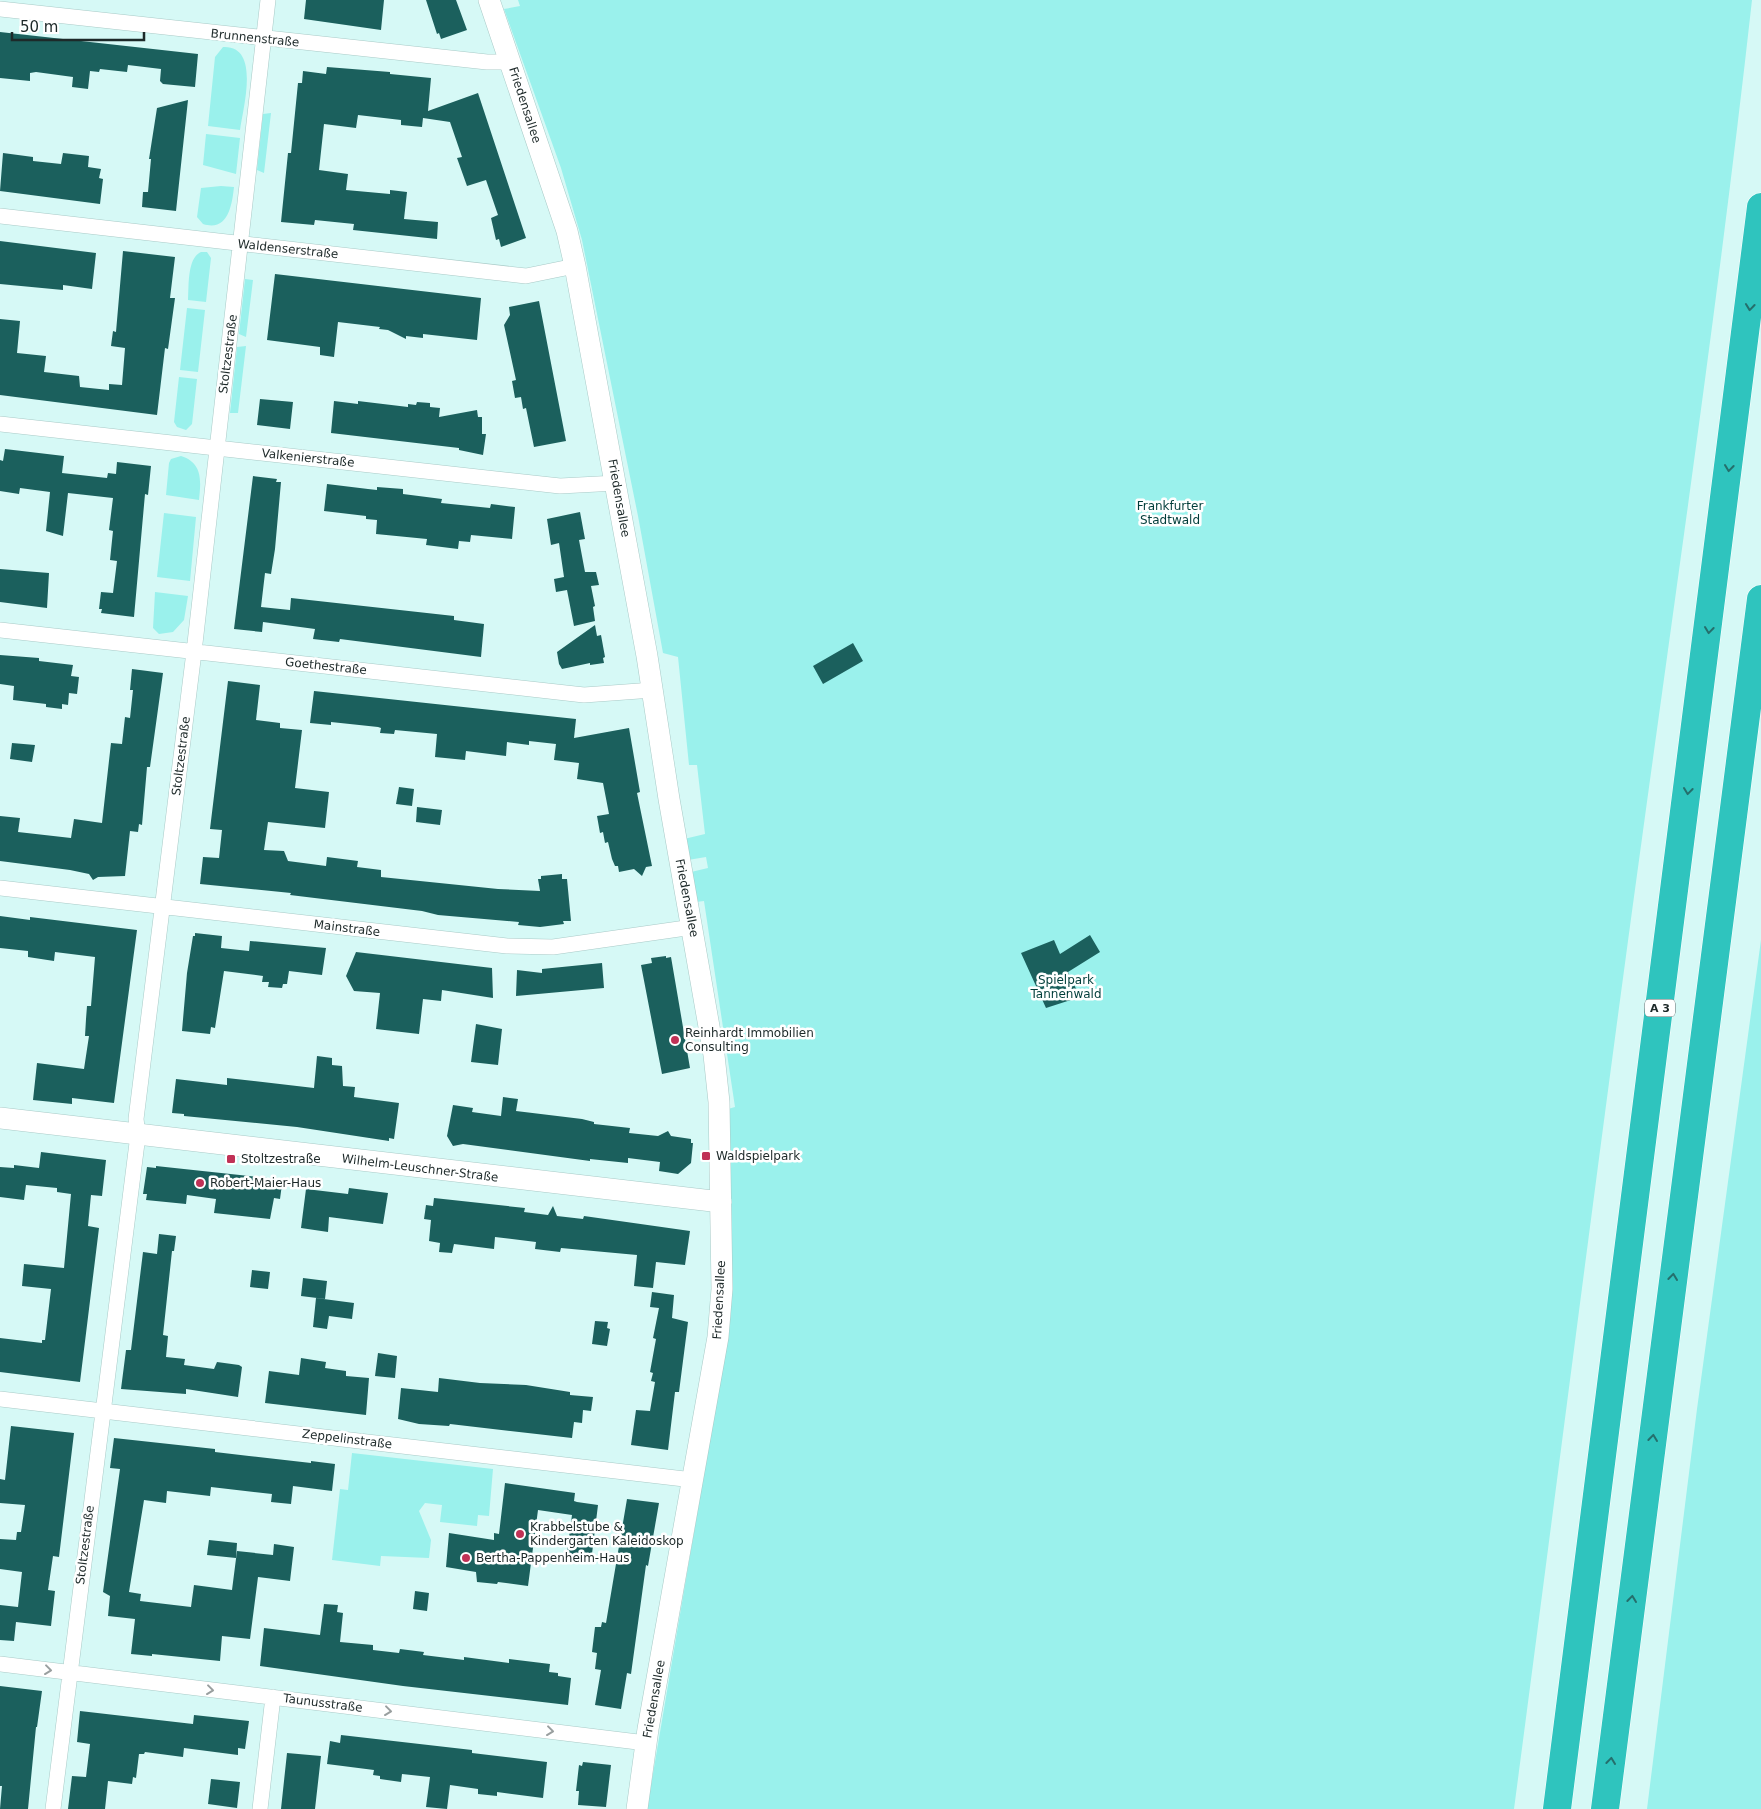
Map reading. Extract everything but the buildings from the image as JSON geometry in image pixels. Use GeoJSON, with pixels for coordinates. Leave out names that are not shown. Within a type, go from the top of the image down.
{"type":"FeatureCollection","features":[{"type":"Feature","properties":{"kind":"highway","name":"A 3"},"geometry":{"type":"LineString","coordinates":[[1557,1809],[1761,207]]}},
{"type":"Feature","properties":{"kind":"highway"},"geometry":{"type":"LineString","coordinates":[[1605,1809],[1761,599]]}},
{"type":"Feature","properties":{"kind":"street","name":"Stoltzestraße"},"geometry":{"type":"LineString","coordinates":[[53,1809],[138,1135],[136,1120],[194,652],[242,244],[268,0]]}},
{"type":"Feature","properties":{"kind":"street","name":"Friedensallee"},"geometry":{"type":"LineString","coordinates":[[489,0],[567,231],[575,266],[617,482],[717,1077],[721,1202],[721,1312],[646,1743],[637,1809]]}},
{"type":"Feature","properties":{"kind":"street","name":"Brunnenstraße"},"geometry":{"type":"LineString","coordinates":[[0,9],[264,39],[487,62],[511,62]]}},
{"type":"Feature","properties":{"kind":"street","name":"Waldenserstraße"},"geometry":{"type":"LineString","coordinates":[[0,216],[526,276],[575,266]]}},
{"type":"Feature","properties":{"kind":"street","name":"Valkenierstraße"},"geometry":{"type":"LineString","coordinates":[[0,424],[560,486],[617,482]]}},
{"type":"Feature","properties":{"kind":"street","name":"Goethestraße"},"geometry":{"type":"LineString","coordinates":[[0,630],[584,695],[653,690]]}},
{"type":"Feature","properties":{"kind":"street","name":"Mainstraße"},"geometry":{"type":"LineString","coordinates":[[0,888],[533,948],[693,927]]}},
{"type":"Feature","properties":{"kind":"street","name":"Wilhelm-Leuschner-Straße"},"geometry":{"type":"LineString","coordinates":[[0,1118],[721,1202]]}},
{"type":"Feature","properties":{"kind":"street","name":"Zeppelinstraße"},"geometry":{"type":"LineString","coordinates":[[0,1399],[693,1480]]}},
{"type":"Feature","properties":{"kind":"street","name":"Taunusstraße"},"geometry":{"type":"LineString","coordinates":[[0,1664],[646,1743]]}},
{"type":"Feature","properties":{"kind":"street"},"geometry":{"type":"LineString","coordinates":[[260,1809],[273,1697]]}},
{"type":"Feature","properties":{"kind":"green space","name":"Frankfurter Stadtwald"},"geometry":{"type":"Polygon","coordinates":[[[518,0],[1752,0],[1715,304],[1612,1059],[1514,1809],[647,1809],[731,1314],[728,1109],[735,1107],[704,901],[696,902],[691,872],[708,868],[706,857],[688,860],[684,839],[705,834],[697,765],[689,765],[678,657],[663,653],[638,516],[582,240],[561,168],[504,9],[520,6],[518,0]]]}},
{"type":"Feature","properties":{"kind":"green space"},"geometry":{"type":"Polygon","coordinates":[[[223,47],[235,49],[242,56],[246,67],[246,94],[240,130],[208,126],[215,57],[223,47]]]}},
{"type":"Feature","properties":{"kind":"green space"},"geometry":{"type":"Polygon","coordinates":[[[271,113],[264,173],[257,170],[263,114],[271,113]]]}},
{"type":"Feature","properties":{"kind":"green space"},"geometry":{"type":"Polygon","coordinates":[[[206,134],[240,138],[236,174],[203,165],[206,134]]]}},
{"type":"Feature","properties":{"kind":"green space"},"geometry":{"type":"Polygon","coordinates":[[[234,187],[230,209],[223,221],[218,224],[203,224],[197,217],[201,188],[234,187]]]}},
{"type":"Feature","properties":{"kind":"green space"},"geometry":{"type":"Polygon","coordinates":[[[201,252],[207,252],[211,258],[206,302],[188,300],[191,266],[196,255],[201,252]]]}},
{"type":"Feature","properties":{"kind":"green space"},"geometry":{"type":"Polygon","coordinates":[[[245,279],[253,280],[246,337],[239,334],[245,279]]]}},
{"type":"Feature","properties":{"kind":"green space"},"geometry":{"type":"Polygon","coordinates":[[[187,308],[205,310],[198,372],[180,370],[187,308]]]}},
{"type":"Feature","properties":{"kind":"green space"},"geometry":{"type":"Polygon","coordinates":[[[246,346],[238,413],[230,413],[237,347],[246,346]]]}},
{"type":"Feature","properties":{"kind":"green space"},"geometry":{"type":"Polygon","coordinates":[[[179,377],[197,379],[192,424],[186,430],[177,427],[174,422],[179,377]]]}},
{"type":"Feature","properties":{"kind":"green space"},"geometry":{"type":"Polygon","coordinates":[[[181,456],[188,459],[197,468],[200,480],[199,500],[166,495],[169,463],[171,459],[181,456]]]}},
{"type":"Feature","properties":{"kind":"green space"},"geometry":{"type":"Polygon","coordinates":[[[164,513],[196,517],[190,581],[157,577],[164,513]]]}},
{"type":"Feature","properties":{"kind":"green space"},"geometry":{"type":"Polygon","coordinates":[[[155,592],[188,596],[184,620],[173,632],[159,634],[153,628],[155,592]]]}},
{"type":"Feature","properties":{"kind":"green space"},"geometry":{"type":"Polygon","coordinates":[[[1761,940],[1761,1809],[1647,1809],[1697,1409],[1761,940]]]}},
{"type":"Feature","properties":{"kind":"green space"},"geometry":{"type":"Polygon","coordinates":[[[352,1453],[493,1469],[489,1516],[478,1515],[477,1526],[440,1522],[442,1505],[425,1503],[419,1511],[431,1540],[429,1558],[381,1556],[380,1566],[332,1560],[340,1489],[348,1490],[352,1453]]]}},
{"type":"Feature","properties":{"kind":"place","name":"Reinhardt Immobilien Consulting"},"geometry":{"type":"Point","coordinates":[675,1040]}},
{"type":"Feature","properties":{"kind":"place","name":"Waldspielpark"},"geometry":{"type":"Point","coordinates":[706,1156]}},
{"type":"Feature","properties":{"kind":"place","name":"Stoltzestraße"},"geometry":{"type":"Point","coordinates":[231,1159]}},
{"type":"Feature","properties":{"kind":"place","name":"Robert-Maier-Haus"},"geometry":{"type":"Point","coordinates":[200,1183]}},
{"type":"Feature","properties":{"kind":"place","name":"Krabbelstube & Kindergarten Kaleidoskop"},"geometry":{"type":"Point","coordinates":[520,1534]}},
{"type":"Feature","properties":{"kind":"place","name":"Bertha-Pappenheim-Haus"},"geometry":{"type":"Point","coordinates":[466,1558]}},
{"type":"Feature","properties":{"kind":"park label","name":"Spielpark Tannenwald"},"geometry":{"type":"Point","coordinates":[1066,987]}}]}
